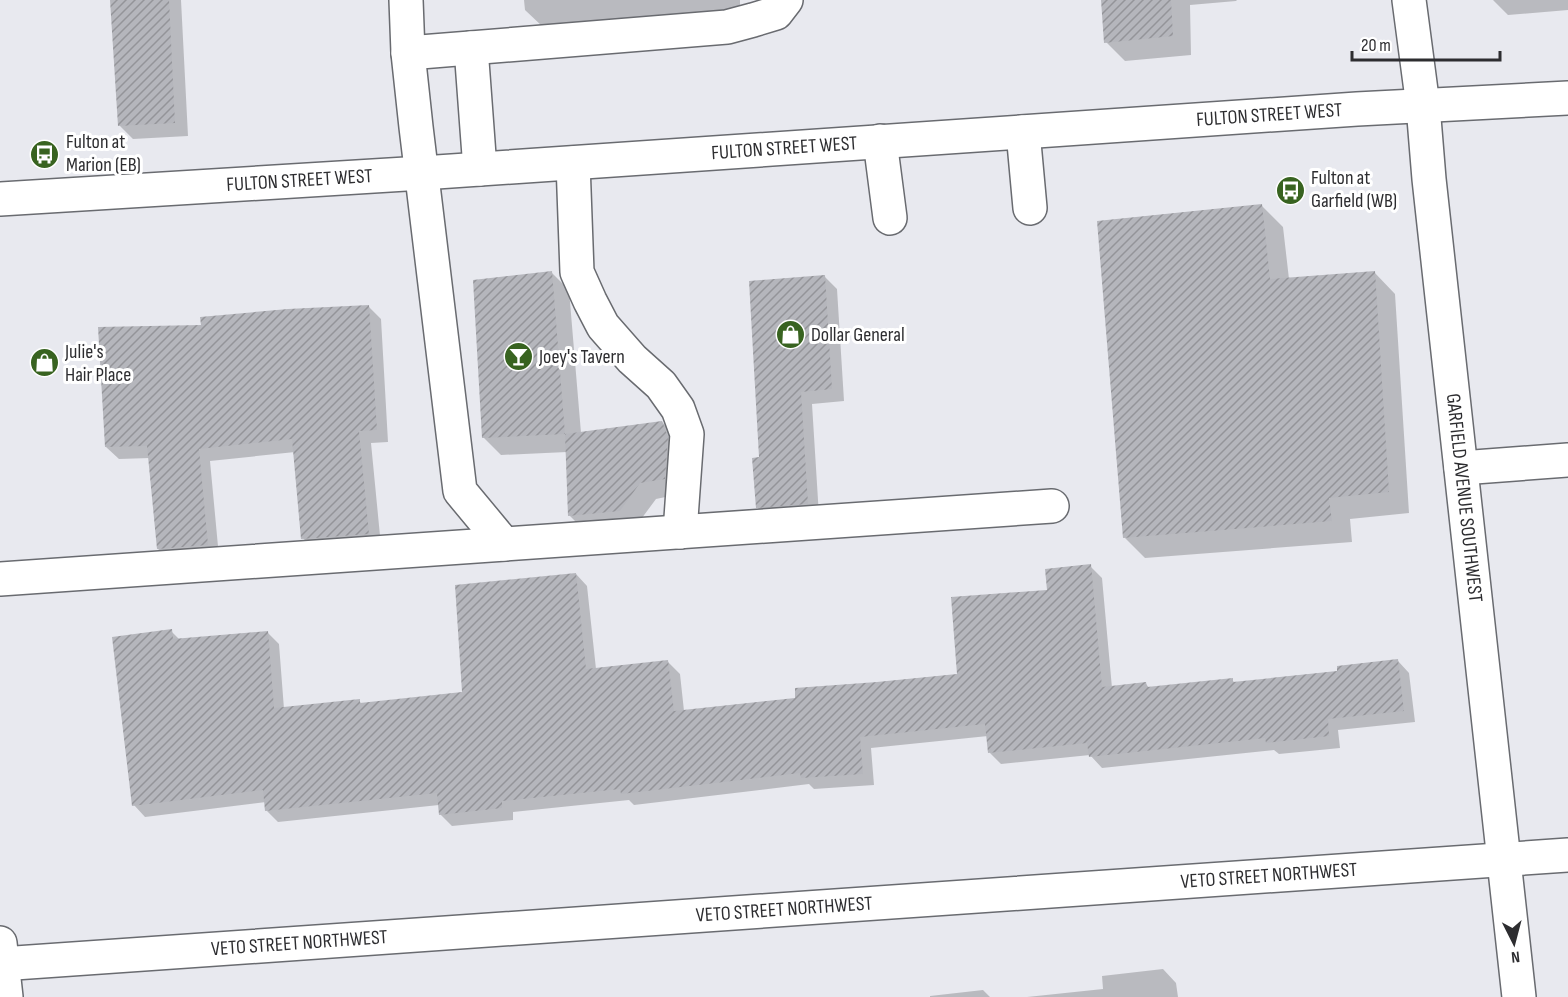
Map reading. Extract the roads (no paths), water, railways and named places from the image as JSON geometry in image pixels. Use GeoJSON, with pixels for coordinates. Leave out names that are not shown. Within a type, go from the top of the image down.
{"type":"FeatureCollection","features":[{"type":"Feature","properties":{"kind":"street"},"geometry":{"type":"LineString","coordinates":[[406,0],[408,52],[460,491],[504,544]]}},
{"type":"Feature","properties":{"kind":"street"},"geometry":{"type":"LineString","coordinates":[[408,52],[727,27],[776,13],[786,0]]}},
{"type":"Feature","properties":{"kind":"street","name":"GARFIELD AVENUE SOUTHWEST"},"geometry":{"type":"LineString","coordinates":[[1409,0],[1423,106],[1429,179],[1520,997]]}},
{"type":"Feature","properties":{"kind":"street"},"geometry":{"type":"LineString","coordinates":[[471,48],[480,169]]}},
{"type":"Feature","properties":{"kind":"street","name":"FULTON STREET WEST"},"geometry":{"type":"LineString","coordinates":[[0,198],[422,173],[880,141],[1568,98]]}},
{"type":"Feature","properties":{"kind":"street"},"geometry":{"type":"LineString","coordinates":[[1023,132],[1030,208]]}},
{"type":"Feature","properties":{"kind":"street"},"geometry":{"type":"LineString","coordinates":[[880,141],[890,218]]}},
{"type":"Feature","properties":{"kind":"street"},"geometry":{"type":"LineString","coordinates":[[573,162],[578,272],[586,292],[603,326],[632,359],[661,385],[678,409],[687,434],[680,532]]}},
{"type":"Feature","properties":{"kind":"street"},"geometry":{"type":"LineString","coordinates":[[1461,468],[1568,460]]}},
{"type":"Feature","properties":{"kind":"street"},"geometry":{"type":"LineString","coordinates":[[0,579],[1052,506]]}},
{"type":"Feature","properties":{"kind":"street","name":"VETO STREET NORTHWEST"},"geometry":{"type":"LineString","coordinates":[[1,957],[1568,855]]}},
{"type":"Feature","properties":{"kind":"street"},"geometry":{"type":"LineString","coordinates":[[1,957],[6,997]]}},
{"type":"Feature","properties":{"kind":"place","name":"Fulton at Marion (EB)"},"geometry":{"type":"Point","coordinates":[45,154]}},
{"type":"Feature","properties":{"kind":"place","name":"Fulton at Garfield (WB)"},"geometry":{"type":"Point","coordinates":[1290,190]}},
{"type":"Feature","properties":{"kind":"place","name":"Dollar General"},"geometry":{"type":"Point","coordinates":[790,335]}},
{"type":"Feature","properties":{"kind":"place","name":"Joey's Tavern"},"geometry":{"type":"Point","coordinates":[518,357]}},
{"type":"Feature","properties":{"kind":"place","name":"Julie's Hair Place"},"geometry":{"type":"Point","coordinates":[44,363]}}]}
